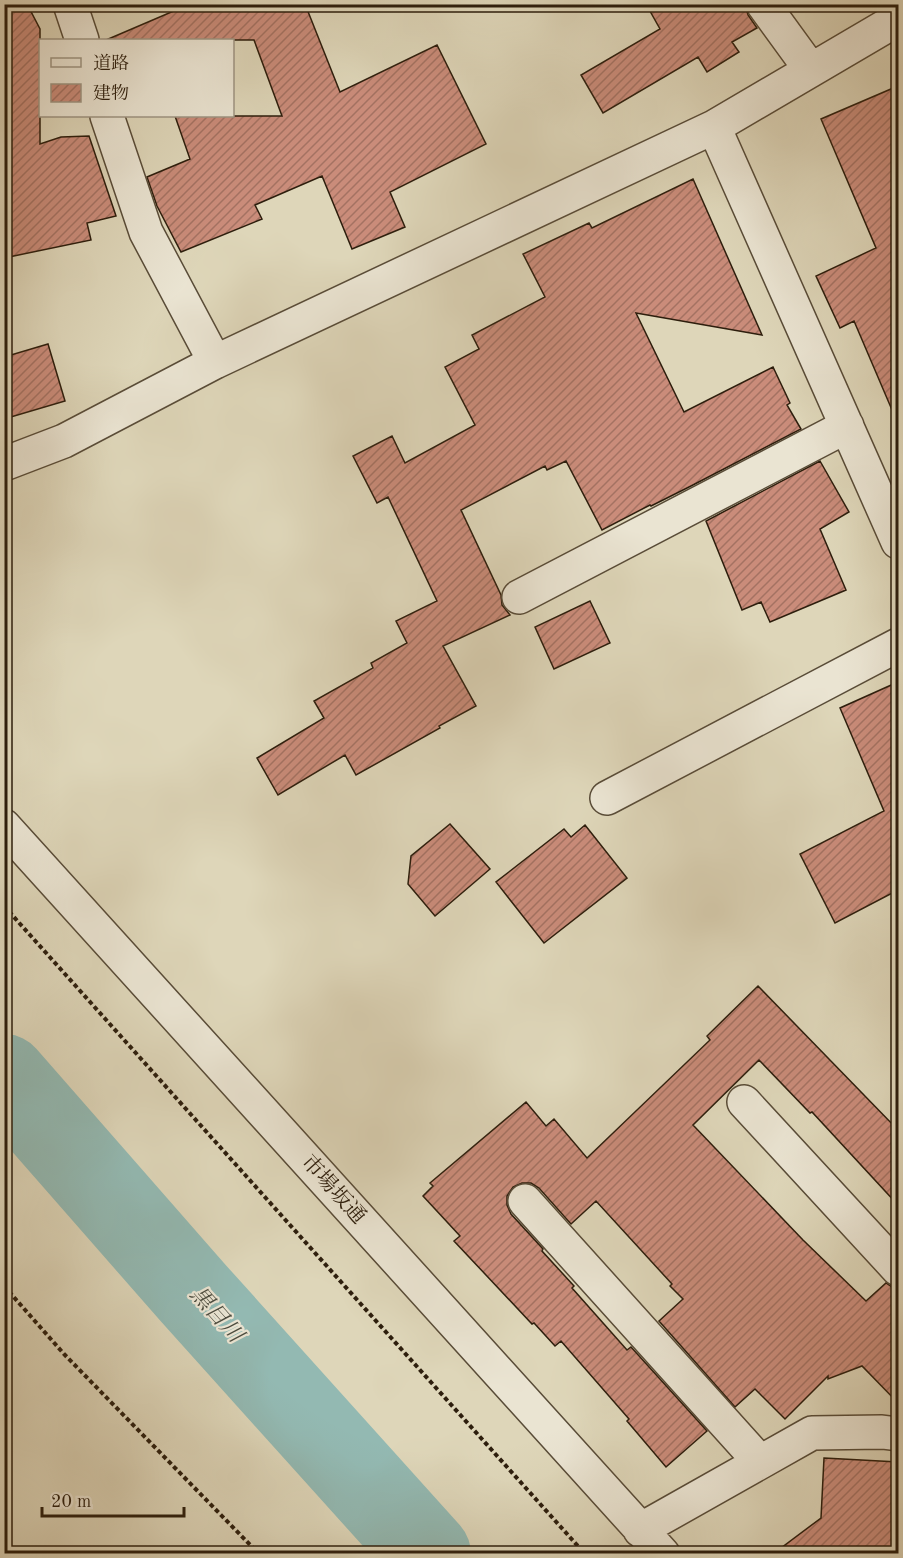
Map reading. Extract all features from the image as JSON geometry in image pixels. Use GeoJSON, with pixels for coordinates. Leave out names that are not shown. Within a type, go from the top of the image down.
{"type":"FeatureCollection","features":[{"type":"Feature","properties":{"kind":"street"},"geometry":{"type":"LineString","coordinates":[[70,4],[82,39]]}},
{"type":"Feature","properties":{"kind":"street"},"geometry":{"type":"LineString","coordinates":[[763,4],[811,70]]}},
{"type":"Feature","properties":{"kind":"street"},"geometry":{"type":"LineString","coordinates":[[4,464],[64,441],[215,362],[714,127],[898,19]]}},
{"type":"Feature","properties":{"kind":"street"},"geometry":{"type":"LineString","coordinates":[[108,117],[146,232],[215,362]]}},
{"type":"Feature","properties":{"kind":"street"},"geometry":{"type":"LineString","coordinates":[[714,127],[898,542]]}},
{"type":"Feature","properties":{"kind":"street"},"geometry":{"type":"LineString","coordinates":[[519,597],[847,426]]}},
{"type":"Feature","properties":{"kind":"street"},"geometry":{"type":"LineString","coordinates":[[607,798],[898,645]]}},
{"type":"Feature","properties":{"kind":"street","name":"市場坂通"},"geometry":{"type":"LineString","coordinates":[[4,826],[663,1554]]}},
{"type":"Feature","properties":{"kind":"street"},"geometry":{"type":"LineString","coordinates":[[744,1102],[898,1269]]}},
{"type":"Feature","properties":{"kind":"street"},"geometry":{"type":"LineString","coordinates":[[525,1201],[760,1462]]}},
{"type":"Feature","properties":{"kind":"street"},"geometry":{"type":"LineString","coordinates":[[640,1530],[812,1433],[882,1431],[898,1434]]}},
{"type":"Feature","properties":{"kind":"path"},"geometry":{"type":"LineString","coordinates":[[4,906],[585,1554]]}},
{"type":"Feature","properties":{"kind":"path"},"geometry":{"type":"LineString","coordinates":[[4,1286],[64,1354],[259,1554]]}},
{"type":"Feature","properties":{"kind":"building"},"geometry":{"type":"Polygon","coordinates":[[[4,4],[27,4],[40,29],[40,144],[61,137],[89,136],[116,216],[87,223],[91,240],[4,258],[4,4]]]}},
{"type":"Feature","properties":{"kind":"building"},"geometry":{"type":"Polygon","coordinates":[[[190,4],[305,4],[340,92],[437,45],[486,144],[390,192],[405,227],[352,249],[322,176],[255,205],[262,219],[181,252],[157,206],[147,177],[190,159],[175,117],[282,116],[254,40],[108,39],[190,4]]]}},
{"type":"Feature","properties":{"kind":"building"},"geometry":{"type":"Polygon","coordinates":[[[646,4],[745,4],[748,15],[757,28],[732,42],[739,52],[707,72],[698,57],[603,113],[581,75],[660,29],[646,4]]]}},
{"type":"Feature","properties":{"kind":"building"},"geometry":{"type":"Polygon","coordinates":[[[898,86],[898,424],[854,321],[840,328],[816,276],[876,248],[821,119],[898,86]]]}},
{"type":"Feature","properties":{"kind":"building"},"geometry":{"type":"Polygon","coordinates":[[[693,179],[762,335],[636,313],[684,412],[773,367],[790,403],[787,405],[801,429],[602,530],[566,461],[547,470],[545,466],[461,510],[501,595],[502,605],[510,615],[443,646],[476,706],[356,775],[345,755],[278,795],[257,758],[324,718],[314,701],[373,668],[371,663],[407,643],[396,621],[437,601],[388,497],[377,503],[353,456],[392,436],[405,463],[475,425],[445,367],[479,349],[472,335],[545,297],[523,254],[589,223],[592,228],[693,179]]]}},
{"type":"Feature","properties":{"kind":"building"},"geometry":{"type":"Polygon","coordinates":[[[48,344],[65,401],[4,419],[4,357],[48,344]]]}},
{"type":"Feature","properties":{"kind":"building"},"geometry":{"type":"Polygon","coordinates":[[[820,461],[849,512],[820,529],[846,590],[770,622],[761,602],[742,610],[706,521],[820,461]]]}},
{"type":"Feature","properties":{"kind":"building"},"geometry":{"type":"Polygon","coordinates":[[[590,601],[610,643],[554,669],[535,627],[590,601]]]}},
{"type":"Feature","properties":{"kind":"building"},"geometry":{"type":"Polygon","coordinates":[[[898,682],[898,890],[835,923],[800,854],[884,811],[840,708],[898,682]]]}},
{"type":"Feature","properties":{"kind":"building"},"geometry":{"type":"Polygon","coordinates":[[[450,824],[490,869],[435,916],[408,884],[411,856],[450,824]]]}},
{"type":"Feature","properties":{"kind":"building"},"geometry":{"type":"Polygon","coordinates":[[[585,825],[627,878],[544,943],[496,882],[564,829],[571,837],[585,825]]]}},
{"type":"Feature","properties":{"kind":"building"},"geometry":{"type":"Polygon","coordinates":[[[758,986],[898,1130],[898,1205],[812,1112],[810,1113],[759,1060],[693,1125],[803,1240],[866,1301],[886,1283],[892,1287],[898,1287],[898,1403],[862,1366],[828,1379],[828,1376],[785,1419],[755,1389],[735,1407],[659,1321],[683,1299],[596,1201],[571,1224],[539,1188],[531,1183],[522,1183],[513,1187],[507,1196],[507,1205],[511,1214],[627,1350],[631,1347],[707,1431],[666,1467],[627,1421],[629,1419],[561,1341],[555,1346],[454,1241],[460,1236],[423,1196],[433,1186],[430,1183],[526,1102],[546,1126],[554,1119],[587,1158],[710,1040],[707,1036],[758,986]]]}},
{"type":"Feature","properties":{"kind":"building"},"geometry":{"type":"Polygon","coordinates":[[[824,1458],[898,1462],[898,1554],[773,1554],[821,1518],[824,1458]]]}},
{"type":"Feature","properties":{"kind":"waterway","name":"黒目川"},"geometry":{"type":"LineString","coordinates":[[4,1077],[194,1294],[428,1554]]}}]}
